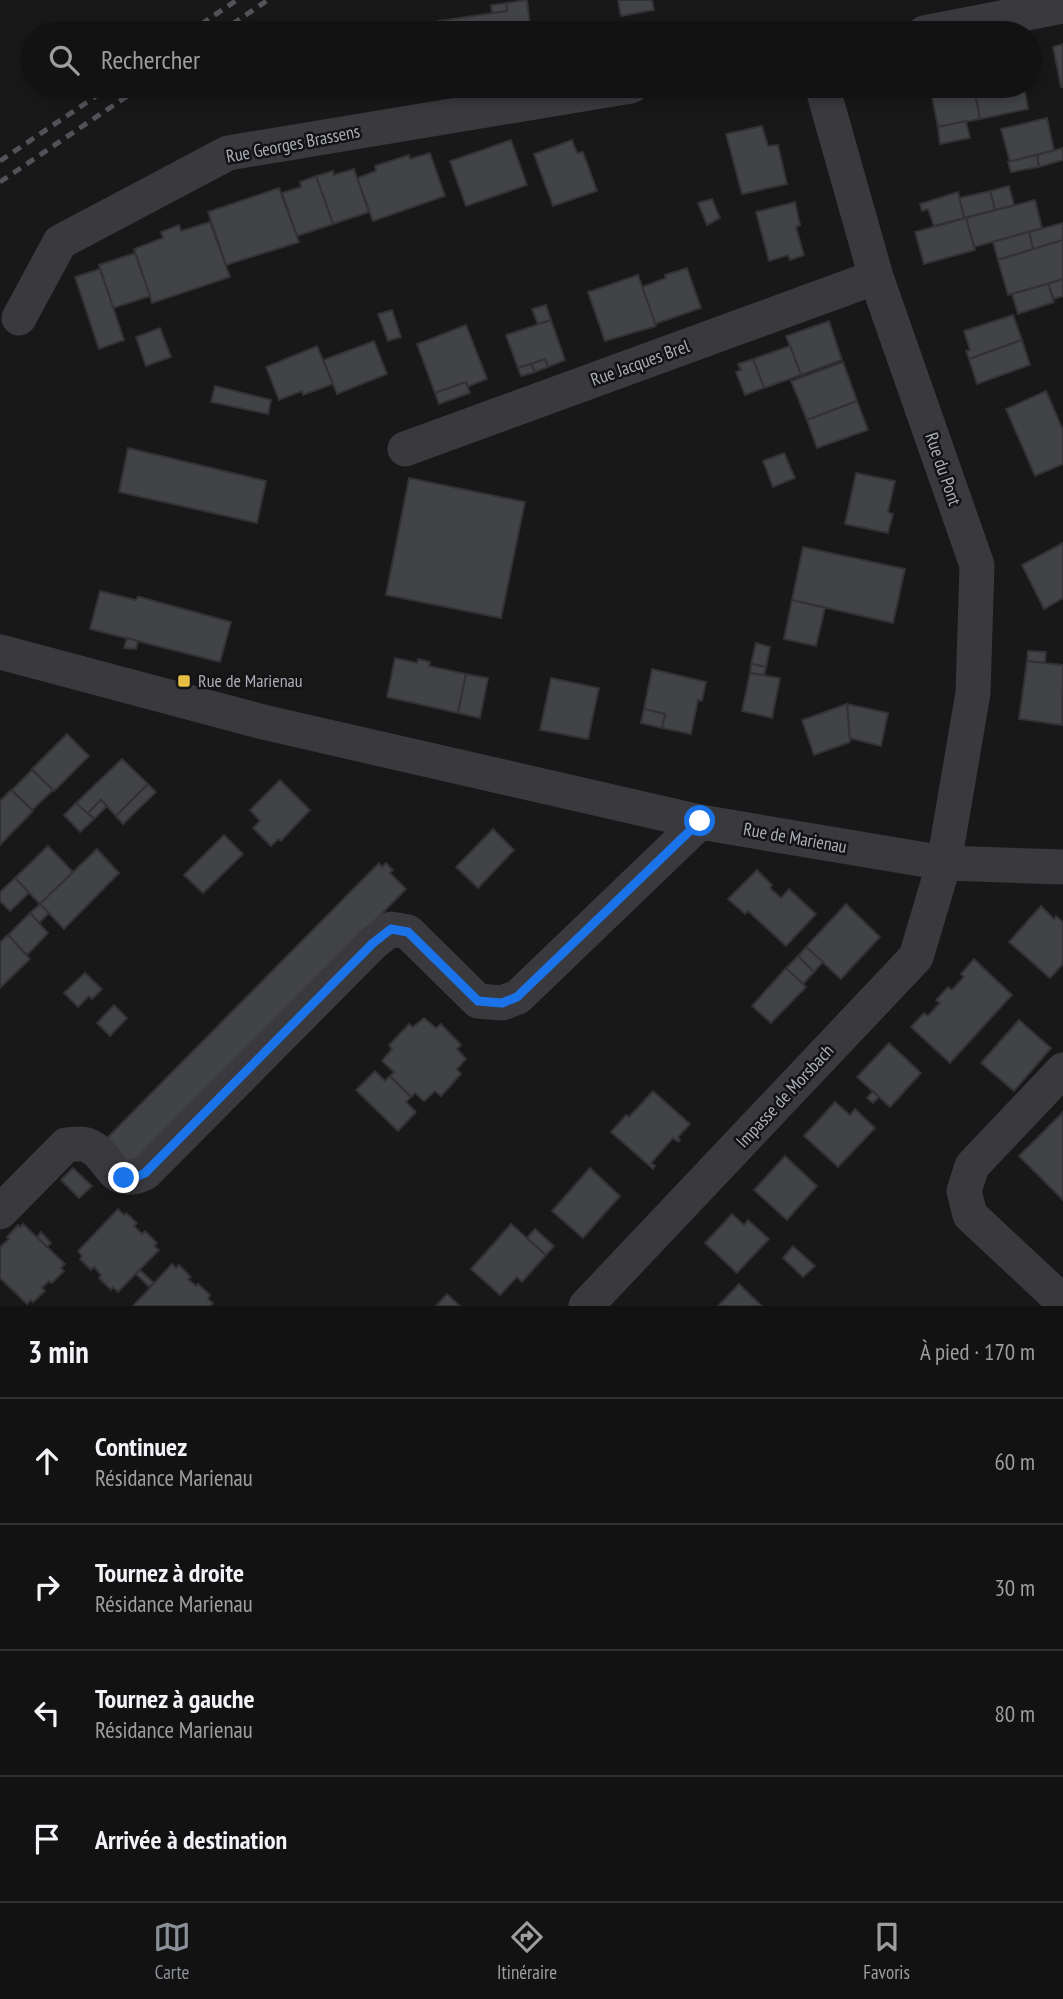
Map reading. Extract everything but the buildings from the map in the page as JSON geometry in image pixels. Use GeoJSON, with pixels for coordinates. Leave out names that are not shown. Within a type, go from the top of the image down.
{"type":"FeatureCollection","features":[{"type":"Feature","properties":{"kind":"street"},"geometry":{"type":"LineString","coordinates":[[986,21],[1063,6]]}},
{"type":"Feature","properties":{"kind":"street","name":"Rue Georges Brassens"},"geometry":{"type":"LineString","coordinates":[[19,318],[60,242],[228,153],[559,98]]}},
{"type":"Feature","properties":{"kind":"street","name":"Rue du Pont"},"geometry":{"type":"LineString","coordinates":[[825,98],[876,277],[977,565],[973,693],[944,863]]}},
{"type":"Feature","properties":{"kind":"street","name":"Rue Jacques Brel"},"geometry":{"type":"LineString","coordinates":[[405,449],[876,277]]}},
{"type":"Feature","properties":{"kind":"street","name":"Rue de Marienau"},"geometry":{"type":"LineString","coordinates":[[0,652],[263,722],[700,821],[944,863],[1063,867]]}},
{"type":"Feature","properties":{"kind":"street"},"geometry":{"type":"LineString","coordinates":[[0,1212],[66,1145],[90,1146],[114,1172],[124,1178],[134,1178],[145,1173],[373,943],[391,929],[408,932],[478,1001],[502,1003],[517,997],[700,821]]}},
{"type":"Feature","properties":{"kind":"street","name":"Impasse de Morsbach"},"geometry":{"type":"LineString","coordinates":[[586,1306],[916,957],[944,863]]}},
{"type":"Feature","properties":{"kind":"street"},"geometry":{"type":"LineString","coordinates":[[1063,1070],[972,1166],[964,1191],[970,1215],[1063,1302]]}},
{"type":"Feature","properties":{"kind":"railway"},"geometry":{"type":"LineString","coordinates":[[206,21],[237,0]]}},
{"type":"Feature","properties":{"kind":"railway"},"geometry":{"type":"LineString","coordinates":[[237,21],[268,0]]}},
{"type":"Feature","properties":{"kind":"railway"},"geometry":{"type":"LineString","coordinates":[[0,161],[93,98]]}},
{"type":"Feature","properties":{"kind":"railway"},"geometry":{"type":"LineString","coordinates":[[0,182],[124,98]]}},
{"type":"Feature","properties":{"kind":"place","name":"Rue de Marienau"},"geometry":{"type":"Point","coordinates":[184,681]}},
{"type":"Feature","properties":{"kind":"route"},"geometry":{"type":"LineString","coordinates":[[124,1178],[134,1178],[145,1173],[373,943],[391,929],[408,932],[478,1001],[502,1003],[517,997],[700,821]]}}]}
